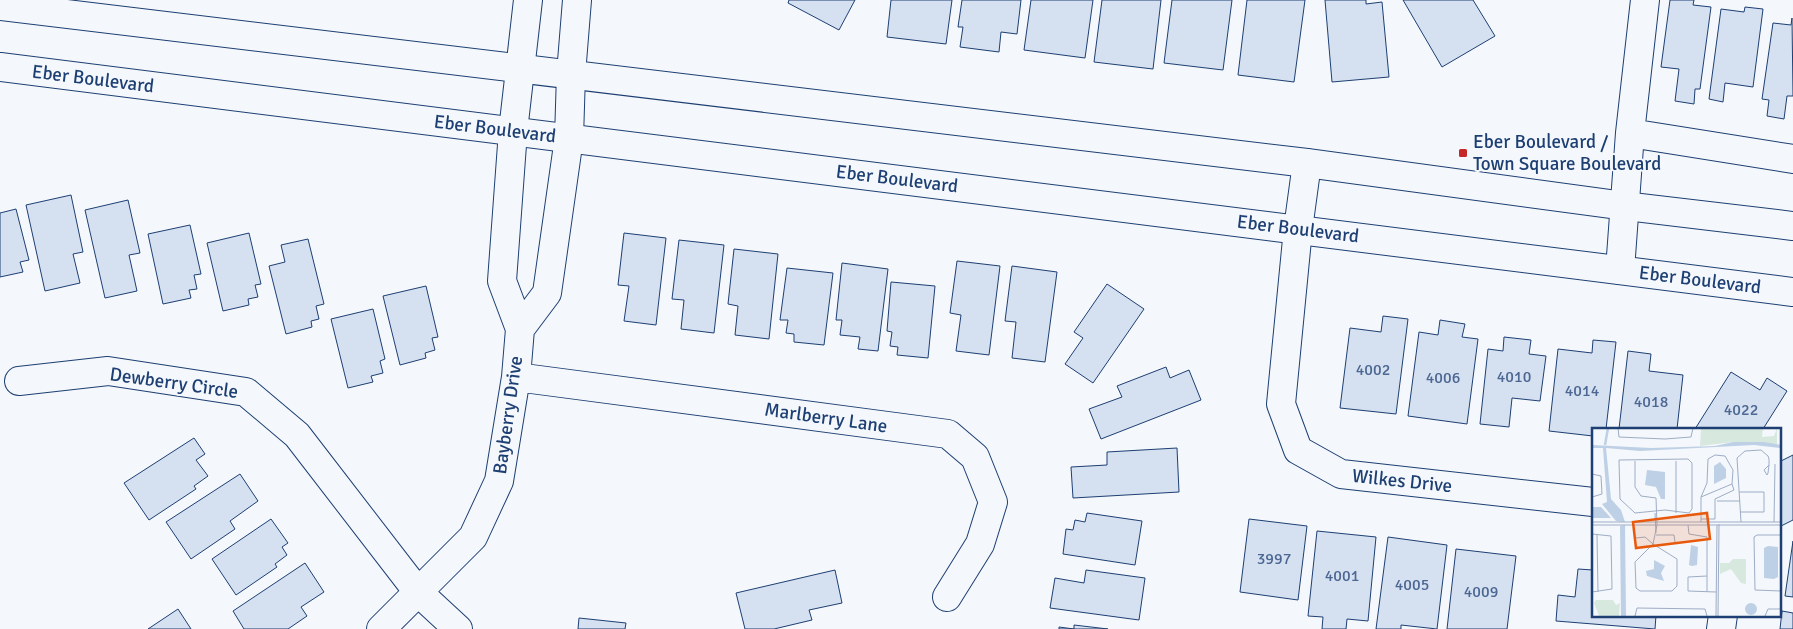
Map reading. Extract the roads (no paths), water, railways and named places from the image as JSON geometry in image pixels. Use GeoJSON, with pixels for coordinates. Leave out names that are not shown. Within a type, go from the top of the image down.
{"type":"FeatureCollection","features":[{"type":"Feature","properties":{"kind":"street","name":"Bayberry Drive"},"geometry":{"type":"LineString","coordinates":[[381,629],[472,538],[499,481],[516,377],[520,329],[502,281],[513,131],[528,0]]}},
{"type":"Feature","properties":{"kind":"street","name":"Bayberry Drive"},"geometry":{"type":"LineString","coordinates":[[520,329],[547,293],[569,138],[571,74],[578,0]]}},
{"type":"Feature","properties":{"kind":"street"},"geometry":{"type":"LineString","coordinates":[[1620,270],[1630,132],[1645,0]]}},
{"type":"Feature","properties":{"kind":"street"},"geometry":{"type":"LineString","coordinates":[[0,6],[1307,163],[1625,206],[1793,226]]}},
{"type":"Feature","properties":{"kind":"street","name":"Eber Boulevard"},"geometry":{"type":"LineString","coordinates":[[0,67],[1793,292]]}},
{"type":"Feature","properties":{"kind":"street"},"geometry":{"type":"LineString","coordinates":[[1630,132],[1793,159]]}},
{"type":"Feature","properties":{"kind":"street","name":"Wilkes Drive"},"geometry":{"type":"LineString","coordinates":[[1307,163],[1298,229],[1281,404],[1298,450],[1341,474],[1592,502]]}},
{"type":"Feature","properties":{"kind":"street","name":"Dewberry Circle"},"geometry":{"type":"LineString","coordinates":[[19,381],[108,372],[246,392],[297,435],[418,592]]}},
{"type":"Feature","properties":{"kind":"street","name":"Marlberry Lane"},"geometry":{"type":"LineString","coordinates":[[516,377],[948,434],[975,456],[993,502],[980,544],[948,597]]}},
{"type":"Feature","properties":{"kind":"street"},"geometry":{"type":"LineString","coordinates":[[418,592],[458,629]]}},
{"type":"Feature","properties":{"kind":"street"},"geometry":{"type":"LineString","coordinates":[[1721,629],[1723,616]]}},
{"type":"Feature","properties":{"kind":"place","name":"Eber Boulevard / Town Square Boulevard"},"geometry":{"type":"Point","coordinates":[1463,153]}}]}
